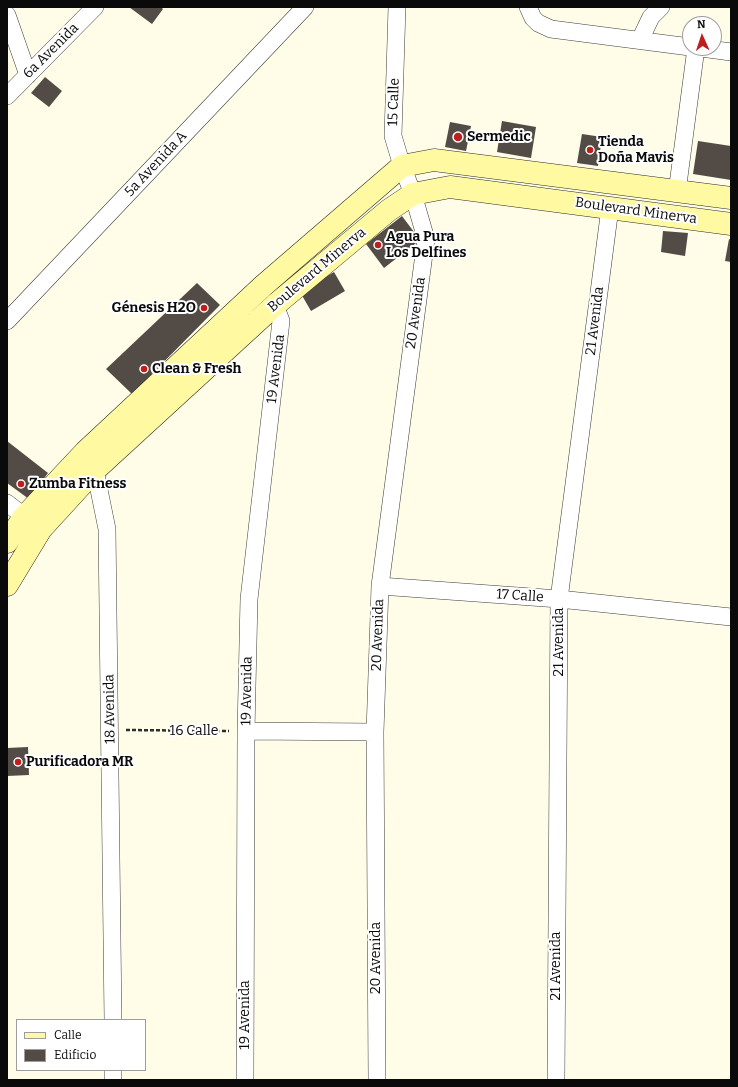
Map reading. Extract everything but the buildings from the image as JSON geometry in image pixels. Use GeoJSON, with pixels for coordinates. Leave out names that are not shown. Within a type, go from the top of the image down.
{"type":"FeatureCollection","features":[{"type":"Feature","properties":{"kind":"street","name":"6a Avenida"},"geometry":{"type":"LineString","coordinates":[[7,96],[95,7]]}},
{"type":"Feature","properties":{"kind":"street","name":"5a Avenida A"},"geometry":{"type":"LineString","coordinates":[[7,321],[305,7]]}},
{"type":"Feature","properties":{"kind":"street","name":"15 Calle"},"geometry":{"type":"LineString","coordinates":[[397,7],[393,136],[402,166],[413,194]]}},
{"type":"Feature","properties":{"kind":"street"},"geometry":{"type":"LineString","coordinates":[[528,7],[533,18],[538,23],[551,29],[682,46]]}},
{"type":"Feature","properties":{"kind":"street"},"geometry":{"type":"LineString","coordinates":[[640,40],[651,17],[662,7]]}},
{"type":"Feature","properties":{"kind":"street"},"geometry":{"type":"LineString","coordinates":[[7,15],[28,75]]}},
{"type":"Feature","properties":{"kind":"street"},"geometry":{"type":"LineString","coordinates":[[677,192],[695,56]]}},
{"type":"Feature","properties":{"kind":"street","name":"Boulevard Minerva"},"geometry":{"type":"LineString","coordinates":[[7,542],[15,510],[85,452],[264,285],[402,166],[434,160],[731,198]]}},
{"type":"Feature","properties":{"kind":"street","name":"Boulevard Minerva"},"geometry":{"type":"LineString","coordinates":[[7,585],[41,529],[95,470],[275,305],[389,210],[413,194],[450,186],[731,224]]}},
{"type":"Feature","properties":{"kind":"street","name":"20 Avenida"},"geometry":{"type":"LineString","coordinates":[[377,1080],[375,732],[380,586],[426,239],[413,194]]}},
{"type":"Feature","properties":{"kind":"street","name":"21 Avenida"},"geometry":{"type":"LineString","coordinates":[[556,1080],[559,599],[610,208]]}},
{"type":"Feature","properties":{"kind":"street","name":"19 Avenida"},"geometry":{"type":"LineString","coordinates":[[245,1080],[246,731],[249,600],[281,321],[275,305]]}},
{"type":"Feature","properties":{"kind":"street","name":"18 Avenida"},"geometry":{"type":"LineString","coordinates":[[95,470],[107,529],[113,1019]]}},
{"type":"Feature","properties":{"kind":"street"},"geometry":{"type":"LineString","coordinates":[[15,510],[41,529]]}},
{"type":"Feature","properties":{"kind":"street","name":"17 Calle"},"geometry":{"type":"LineString","coordinates":[[380,586],[559,599],[731,617]]}},
{"type":"Feature","properties":{"kind":"street"},"geometry":{"type":"LineString","coordinates":[[246,731],[375,732]]}},
{"type":"Feature","properties":{"kind":"path","name":"16 Calle"},"geometry":{"type":"LineString","coordinates":[[110,730],[246,731]]}},
{"type":"Feature","properties":{"kind":"place","name":"Sermedic"},"geometry":{"type":"Point","coordinates":[458,137]}},
{"type":"Feature","properties":{"kind":"place","name":"Tienda Doña Mavis"},"geometry":{"type":"Point","coordinates":[590,150]}},
{"type":"Feature","properties":{"kind":"place","name":"Agua Pura Los Delfines"},"geometry":{"type":"Point","coordinates":[378,245]}},
{"type":"Feature","properties":{"kind":"place","name":"Génesis H2O"},"geometry":{"type":"Point","coordinates":[204,308]}},
{"type":"Feature","properties":{"kind":"place","name":"Clean & Fresh"},"geometry":{"type":"Point","coordinates":[144,369]}},
{"type":"Feature","properties":{"kind":"place","name":"Zumba Fitness"},"geometry":{"type":"Point","coordinates":[21,484]}},
{"type":"Feature","properties":{"kind":"place","name":"Purificadora MR"},"geometry":{"type":"Point","coordinates":[18,762]}}]}
